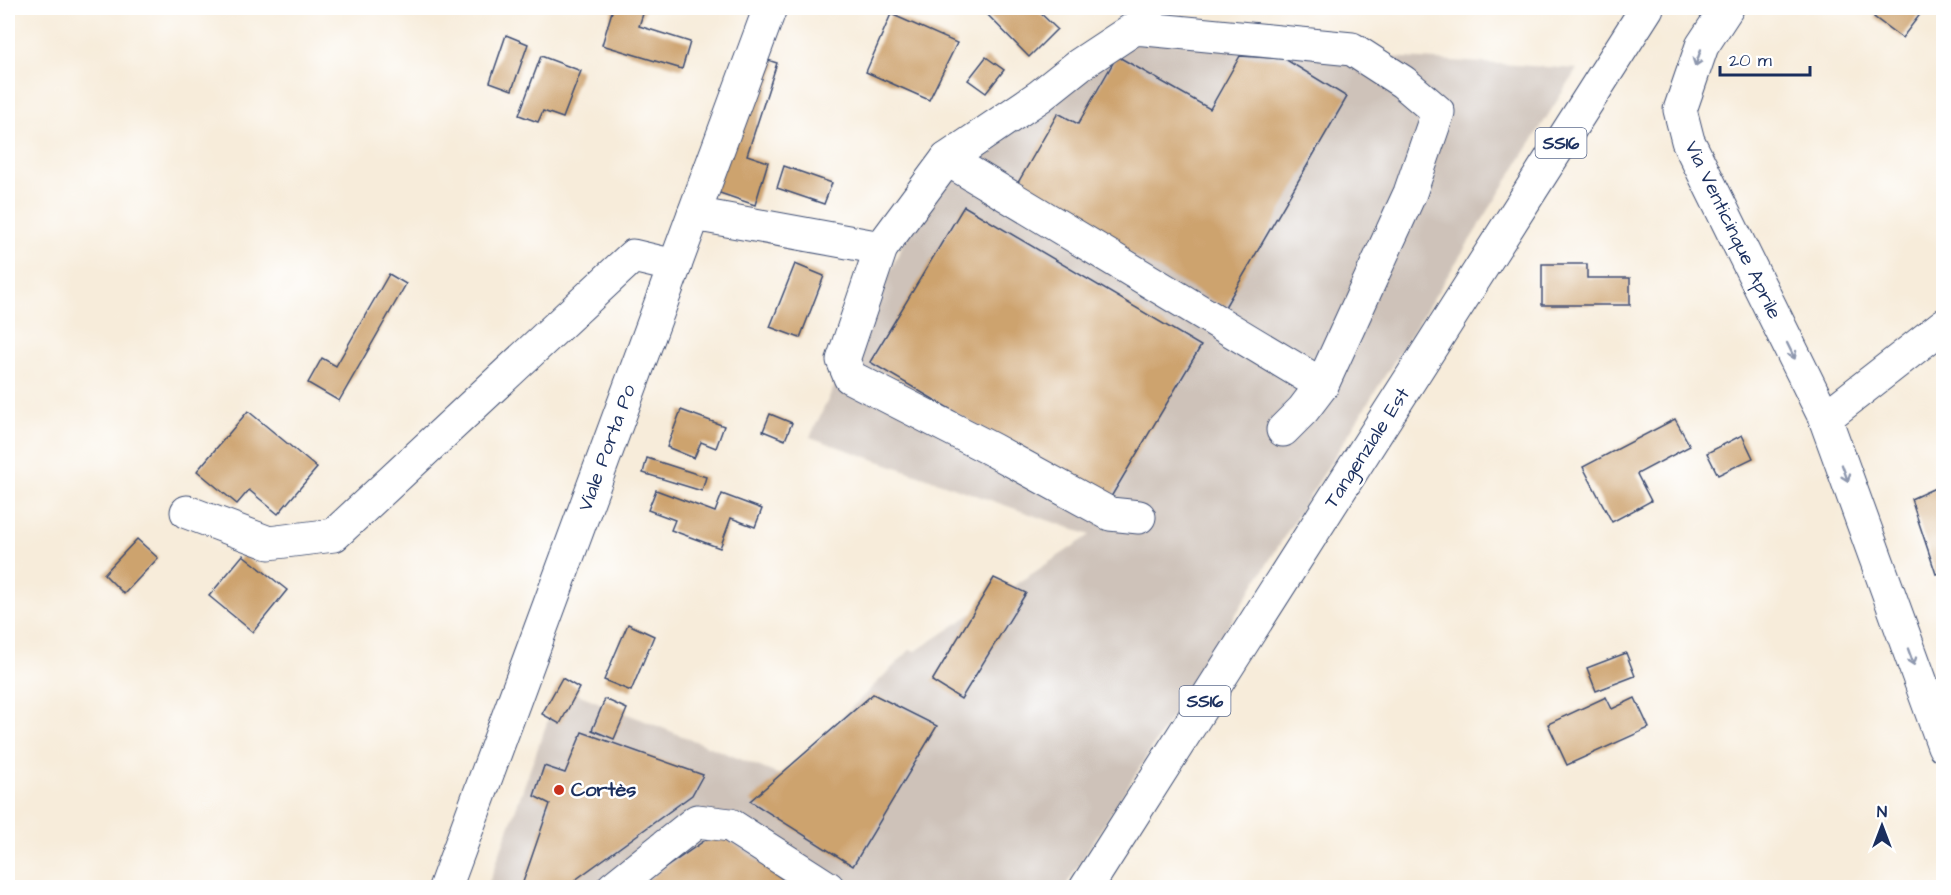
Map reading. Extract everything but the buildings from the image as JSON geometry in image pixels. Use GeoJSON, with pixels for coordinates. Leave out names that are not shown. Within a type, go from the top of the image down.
{"type":"FeatureCollection","features":[{"type":"Feature","properties":{"kind":"main road","name":"Viale Porta Po"},"geometry":{"type":"LineString","coordinates":[[445,888],[770,8]]}},
{"type":"Feature","properties":{"kind":"main road","name":"Tangenziale Est"},"geometry":{"type":"LineString","coordinates":[[1086,888],[1647,8]]}},
{"type":"Feature","properties":{"kind":"main road","name":"Via Venticinque Aprile"},"geometry":{"type":"LineString","coordinates":[[1727,8],[1702,46],[1680,110],[1688,141],[1825,418],[1944,746]]}},
{"type":"Feature","properties":{"kind":"main road"},"geometry":{"type":"LineString","coordinates":[[1139,517],[1110,514],[850,376],[843,360],[881,248],[947,159],[1041,96],[1079,65],[1136,28],[1352,49],[1403,82],[1438,112],[1410,193],[1322,385],[1303,410],[1283,430]]}},
{"type":"Feature","properties":{"kind":"main road"},"geometry":{"type":"LineString","coordinates":[[947,159],[1322,385]]}},
{"type":"Feature","properties":{"kind":"main road"},"geometry":{"type":"LineString","coordinates":[[694,214],[881,248]]}},
{"type":"Feature","properties":{"kind":"main road"},"geometry":{"type":"LineString","coordinates":[[187,512],[269,543],[334,535],[633,256],[675,266]]}},
{"type":"Feature","properties":{"kind":"main road"},"geometry":{"type":"LineString","coordinates":[[1825,418],[1944,326]]}},
{"type":"Feature","properties":{"kind":"main road"},"geometry":{"type":"LineString","coordinates":[[613,888],[697,821],[730,825],[828,888]]}},
{"type":"Feature","properties":{"kind":"shaded area"},"geometry":{"type":"Polygon","coordinates":[[[1104,39],[1577,69],[1065,887],[487,888],[560,687],[782,776],[910,650],[916,651],[1090,535],[810,437],[932,184],[1104,39]]]}},
{"type":"Feature","properties":{"kind":"place","name":"Cortès"},"geometry":{"type":"Point","coordinates":[559,790]}}]}
